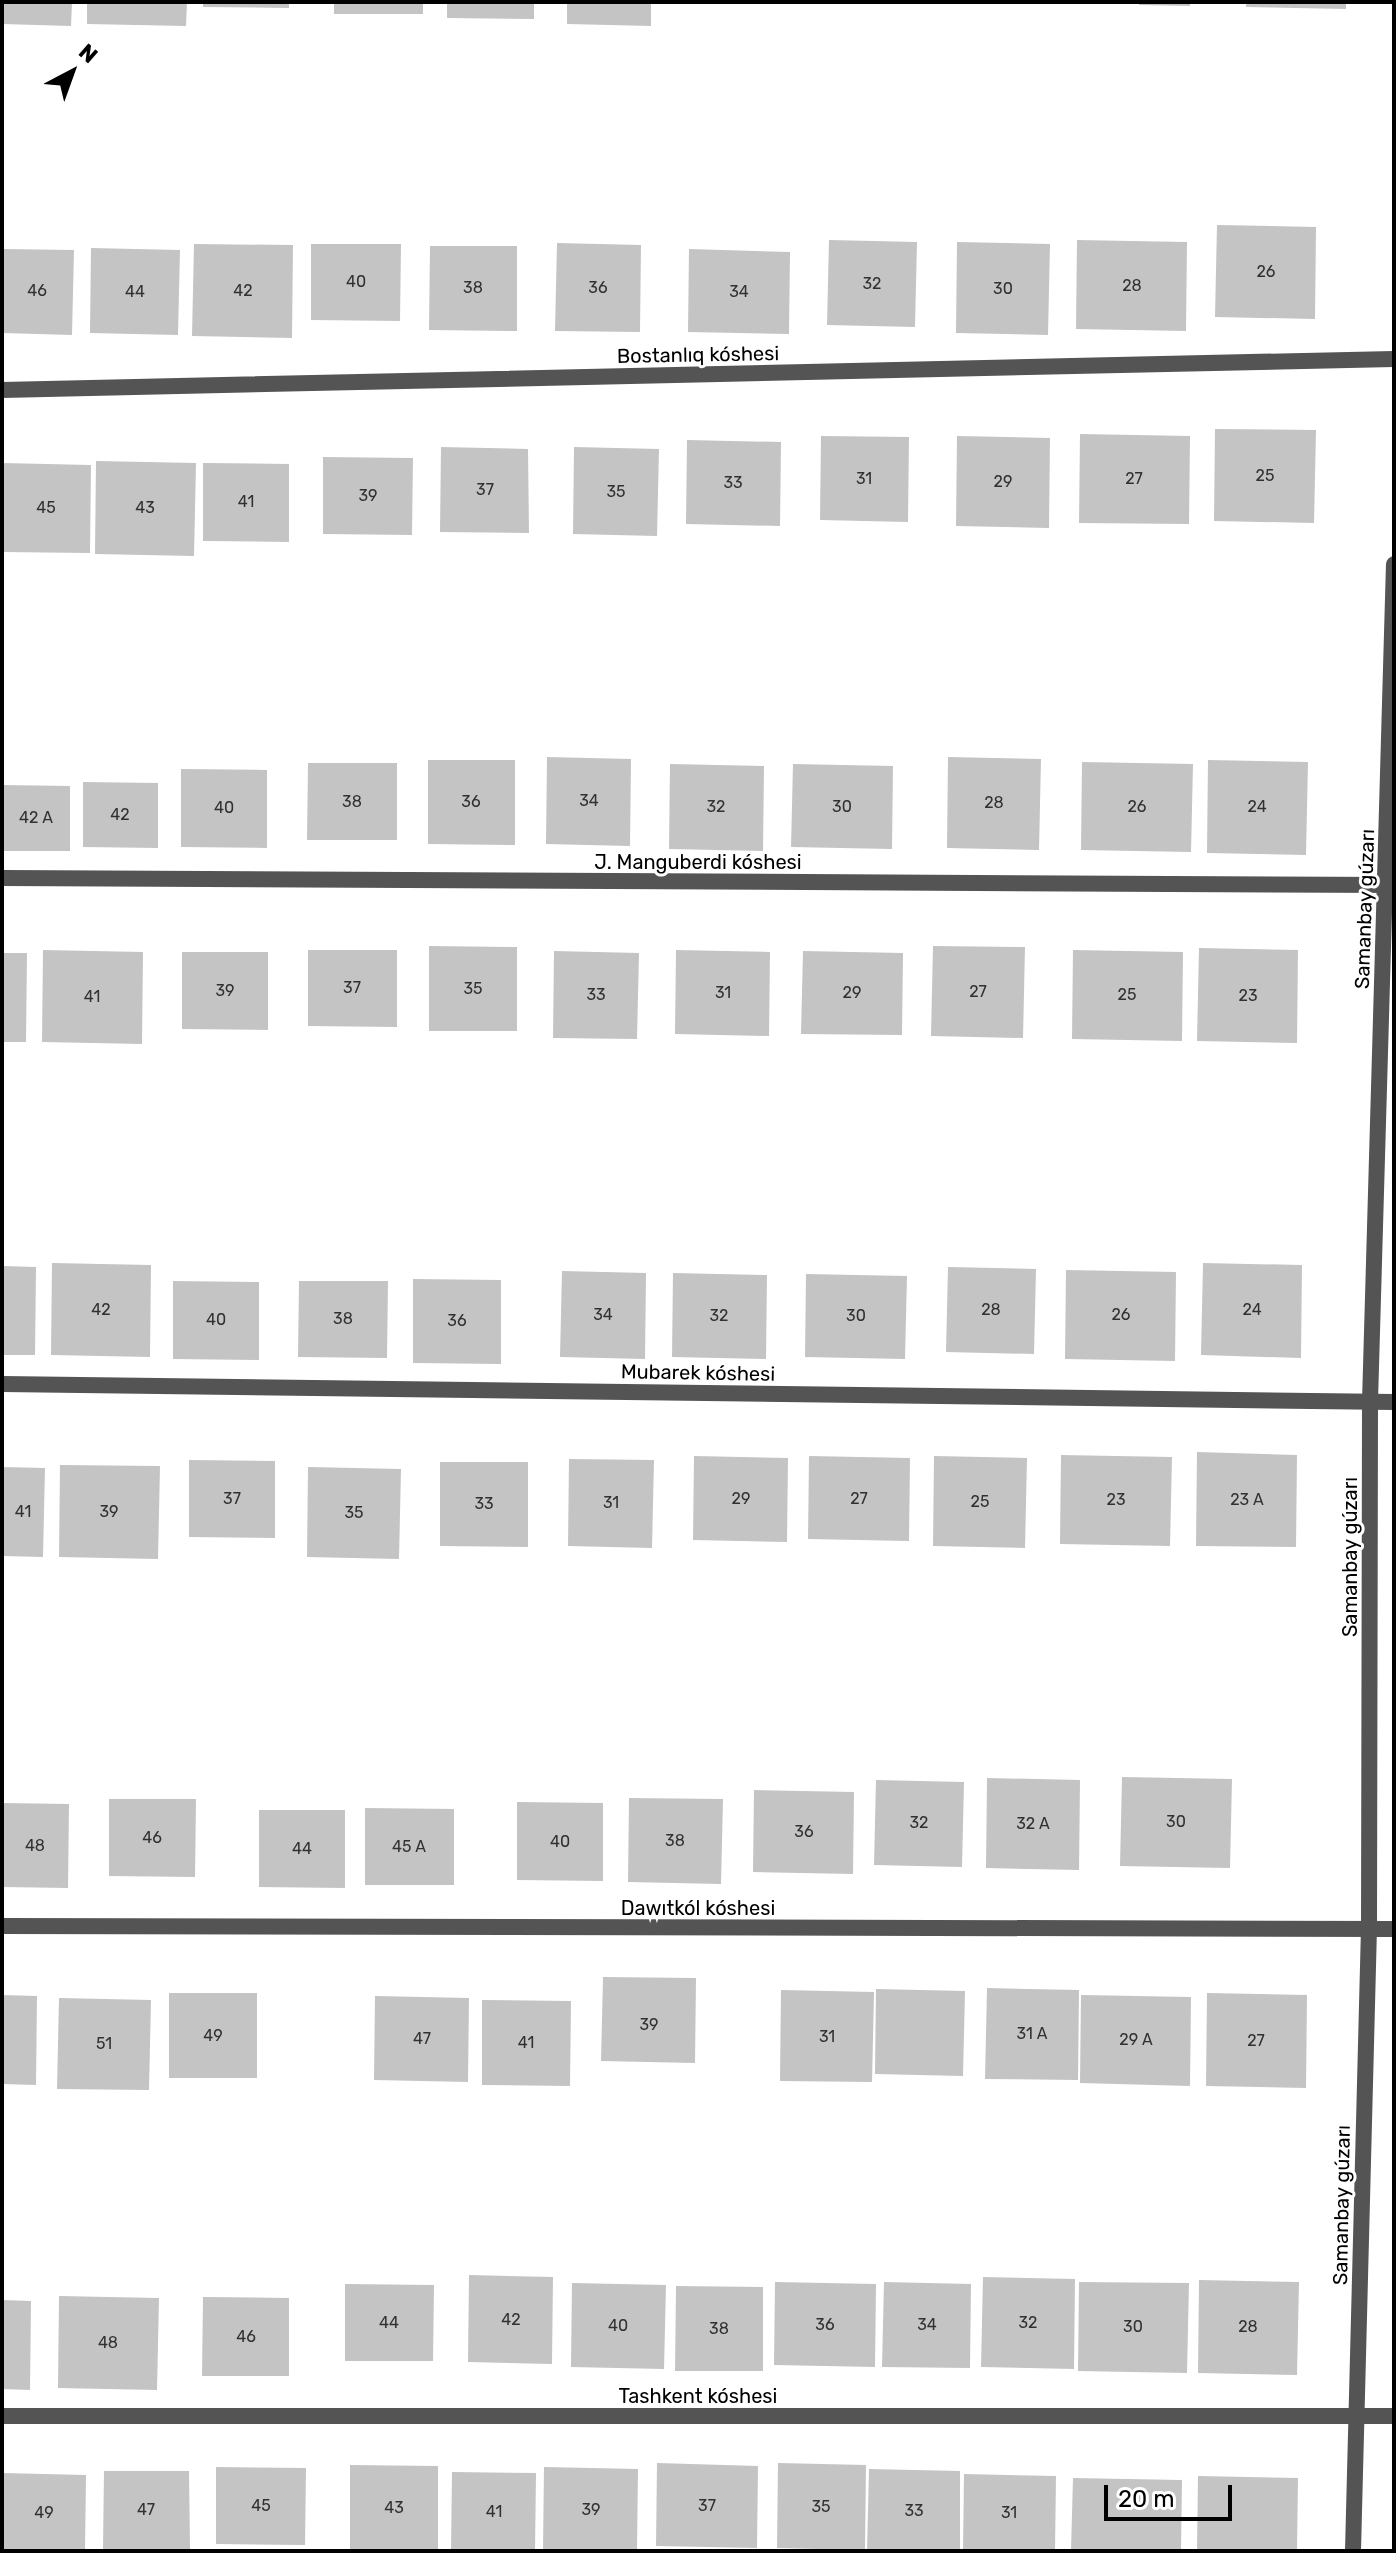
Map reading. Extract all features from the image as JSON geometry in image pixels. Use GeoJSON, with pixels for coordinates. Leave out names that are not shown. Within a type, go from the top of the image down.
{"type":"FeatureCollection","features":[{"type":"Feature","properties":{"kind":"street","name":"Bostanlıq kóshesi"},"geometry":{"type":"LineString","coordinates":[[2,390],[1394,359]]}},
{"type":"Feature","properties":{"kind":"street","name":"Samanbay gúzarı"},"geometry":{"type":"LineString","coordinates":[[1353,2551],[1369,1929],[1370,1402],[1390,885],[1394,564]]}},
{"type":"Feature","properties":{"kind":"street","name":"J. Manguberdi kóshesi"},"geometry":{"type":"LineString","coordinates":[[2,878],[1390,885]]}},
{"type":"Feature","properties":{"kind":"street","name":"Mubarek kóshesi"},"geometry":{"type":"LineString","coordinates":[[2,1384],[1394,1402]]}},
{"type":"Feature","properties":{"kind":"street","name":"Dawıtkól kóshesi"},"geometry":{"type":"LineString","coordinates":[[2,1926],[1394,1929]]}},
{"type":"Feature","properties":{"kind":"street","name":"Tashkent kóshesi"},"geometry":{"type":"LineString","coordinates":[[2,2416],[1394,2416]]}},
{"type":"Feature","properties":{"kind":"building"},"geometry":{"type":"Polygon","coordinates":[[[2,2],[72,2],[71,26],[2,24],[2,2]]]}},
{"type":"Feature","properties":{"kind":"building"},"geometry":{"type":"Polygon","coordinates":[[[87,2],[187,2],[186,26],[87,24],[87,2]]]}},
{"type":"Feature","properties":{"kind":"building"},"geometry":{"type":"Polygon","coordinates":[[[203,2],[289,2],[289,8],[203,7],[203,2]]]}},
{"type":"Feature","properties":{"kind":"building"},"geometry":{"type":"Polygon","coordinates":[[[334,2],[423,2],[423,14],[334,14],[334,2]]]}},
{"type":"Feature","properties":{"kind":"building"},"geometry":{"type":"Polygon","coordinates":[[[447,2],[534,2],[534,19],[447,18],[447,2]]]}},
{"type":"Feature","properties":{"kind":"building"},"geometry":{"type":"Polygon","coordinates":[[[567,2],[651,2],[651,26],[567,24],[567,2]]]}},
{"type":"Feature","properties":{"kind":"building"},"geometry":{"type":"Polygon","coordinates":[[[1139,2],[1190,2],[1190,6],[1139,5],[1139,2]]]}},
{"type":"Feature","properties":{"kind":"building"},"geometry":{"type":"Polygon","coordinates":[[[1246,2],[1346,2],[1346,9],[1246,7],[1246,2]]]}},
{"type":"Feature","properties":{"kind":"building"},"geometry":{"type":"Polygon","coordinates":[[[1217,225],[1316,227],[1315,319],[1215,317],[1217,225]]]}},
{"type":"Feature","properties":{"kind":"building"},"geometry":{"type":"Polygon","coordinates":[[[829,240],[917,242],[915,327],[827,325],[829,240]]]}},
{"type":"Feature","properties":{"kind":"building"},"geometry":{"type":"Polygon","coordinates":[[[1077,240],[1187,242],[1186,331],[1076,329],[1077,240]]]}},
{"type":"Feature","properties":{"kind":"building"},"geometry":{"type":"Polygon","coordinates":[[[957,242],[1050,244],[1048,335],[956,333],[957,242]]]}},
{"type":"Feature","properties":{"kind":"building"},"geometry":{"type":"Polygon","coordinates":[[[557,243],[641,245],[640,332],[555,331],[557,243]]]}},
{"type":"Feature","properties":{"kind":"building"},"geometry":{"type":"Polygon","coordinates":[[[194,244],[293,245],[292,338],[192,336],[194,244]]]}},
{"type":"Feature","properties":{"kind":"building"},"geometry":{"type":"Polygon","coordinates":[[[311,244],[401,244],[400,321],[311,320],[311,244]]]}},
{"type":"Feature","properties":{"kind":"building"},"geometry":{"type":"Polygon","coordinates":[[[430,246],[517,246],[517,331],[429,330],[430,246]]]}},
{"type":"Feature","properties":{"kind":"building"},"geometry":{"type":"Polygon","coordinates":[[[91,248],[180,250],[178,335],[90,333],[91,248]]]}},
{"type":"Feature","properties":{"kind":"building"},"geometry":{"type":"Polygon","coordinates":[[[2,249],[74,250],[72,335],[2,333],[2,249]]]}},
{"type":"Feature","properties":{"kind":"building"},"geometry":{"type":"Polygon","coordinates":[[[689,249],[790,252],[789,334],[688,332],[689,249]]]}},
{"type":"Feature","properties":{"kind":"building"},"geometry":{"type":"Polygon","coordinates":[[[1215,429],[1316,430],[1314,523],[1214,521],[1215,429]]]}},
{"type":"Feature","properties":{"kind":"building"},"geometry":{"type":"Polygon","coordinates":[[[1080,434],[1190,436],[1189,524],[1079,523],[1080,434]]]}},
{"type":"Feature","properties":{"kind":"building"},"geometry":{"type":"Polygon","coordinates":[[[821,436],[909,437],[908,522],[820,520],[821,436]]]}},
{"type":"Feature","properties":{"kind":"building"},"geometry":{"type":"Polygon","coordinates":[[[957,436],[1050,438],[1049,528],[956,526],[957,436]]]}},
{"type":"Feature","properties":{"kind":"building"},"geometry":{"type":"Polygon","coordinates":[[[687,440],[781,442],[780,526],[686,524],[687,440]]]}},
{"type":"Feature","properties":{"kind":"building"},"geometry":{"type":"Polygon","coordinates":[[[441,447],[528,449],[529,533],[440,532],[441,447]]]}},
{"type":"Feature","properties":{"kind":"building"},"geometry":{"type":"Polygon","coordinates":[[[574,447],[659,449],[657,536],[573,534],[574,447]]]}},
{"type":"Feature","properties":{"kind":"building"},"geometry":{"type":"Polygon","coordinates":[[[323,457],[413,458],[412,535],[323,534],[323,457]]]}},
{"type":"Feature","properties":{"kind":"building"},"geometry":{"type":"Polygon","coordinates":[[[96,461],[196,463],[194,556],[95,554],[96,461]]]}},
{"type":"Feature","properties":{"kind":"building"},"geometry":{"type":"Polygon","coordinates":[[[2,463],[91,465],[90,553],[2,552],[2,463]]]}},
{"type":"Feature","properties":{"kind":"building"},"geometry":{"type":"Polygon","coordinates":[[[203,463],[289,464],[289,542],[203,541],[203,463]]]}},
{"type":"Feature","properties":{"kind":"building"},"geometry":{"type":"Polygon","coordinates":[[[547,757],[631,759],[630,846],[546,844],[547,757]]]}},
{"type":"Feature","properties":{"kind":"building"},"geometry":{"type":"Polygon","coordinates":[[[948,757],[1041,759],[1039,850],[947,848],[948,757]]]}},
{"type":"Feature","properties":{"kind":"building"},"geometry":{"type":"Polygon","coordinates":[[[428,760],[515,760],[515,845],[428,844],[428,760]]]}},
{"type":"Feature","properties":{"kind":"building"},"geometry":{"type":"Polygon","coordinates":[[[1208,760],[1308,762],[1306,855],[1207,853],[1208,760]]]}},
{"type":"Feature","properties":{"kind":"building"},"geometry":{"type":"Polygon","coordinates":[[[1082,762],[1193,764],[1191,852],[1081,850],[1082,762]]]}},
{"type":"Feature","properties":{"kind":"building"},"geometry":{"type":"Polygon","coordinates":[[[308,763],[397,763],[397,840],[307,840],[308,763]]]}},
{"type":"Feature","properties":{"kind":"building"},"geometry":{"type":"Polygon","coordinates":[[[670,764],[764,766],[763,851],[669,849],[670,764]]]}},
{"type":"Feature","properties":{"kind":"building"},"geometry":{"type":"Polygon","coordinates":[[[793,764],[893,766],[892,849],[791,847],[793,764]]]}},
{"type":"Feature","properties":{"kind":"building"},"geometry":{"type":"Polygon","coordinates":[[[181,769],[267,770],[267,848],[181,847],[181,769]]]}},
{"type":"Feature","properties":{"kind":"building"},"geometry":{"type":"Polygon","coordinates":[[[83,782],[158,783],[158,848],[83,847],[83,782]]]}},
{"type":"Feature","properties":{"kind":"building"},"geometry":{"type":"Polygon","coordinates":[[[2,785],[70,786],[70,851],[2,851],[2,785]]]}},
{"type":"Feature","properties":{"kind":"building"},"geometry":{"type":"Polygon","coordinates":[[[429,946],[517,947],[517,1031],[429,1031],[429,946]]]}},
{"type":"Feature","properties":{"kind":"building"},"geometry":{"type":"Polygon","coordinates":[[[933,946],[1025,947],[1023,1038],[931,1036],[933,946]]]}},
{"type":"Feature","properties":{"kind":"building"},"geometry":{"type":"Polygon","coordinates":[[[1199,948],[1298,950],[1297,1043],[1197,1041],[1199,948]]]}},
{"type":"Feature","properties":{"kind":"building"},"geometry":{"type":"Polygon","coordinates":[[[43,950],[143,952],[142,1044],[42,1042],[43,950]]]}},
{"type":"Feature","properties":{"kind":"building"},"geometry":{"type":"Polygon","coordinates":[[[308,950],[397,950],[397,1027],[308,1026],[308,950]]]}},
{"type":"Feature","properties":{"kind":"building"},"geometry":{"type":"Polygon","coordinates":[[[676,950],[770,952],[769,1036],[675,1034],[676,950]]]}},
{"type":"Feature","properties":{"kind":"building"},"geometry":{"type":"Polygon","coordinates":[[[1073,950],[1183,952],[1182,1041],[1072,1039],[1073,950]]]}},
{"type":"Feature","properties":{"kind":"building"},"geometry":{"type":"Polygon","coordinates":[[[554,951],[639,953],[637,1039],[553,1038],[554,951]]]}},
{"type":"Feature","properties":{"kind":"building"},"geometry":{"type":"Polygon","coordinates":[[[803,951],[903,953],[902,1035],[801,1034],[803,951]]]}},
{"type":"Feature","properties":{"kind":"building"},"geometry":{"type":"Polygon","coordinates":[[[182,952],[268,952],[268,1030],[182,1029],[182,952]]]}},
{"type":"Feature","properties":{"kind":"building"},"geometry":{"type":"Polygon","coordinates":[[[2,953],[27,953],[26,1042],[2,1042],[2,953]]]}},
{"type":"Feature","properties":{"kind":"building"},"geometry":{"type":"Polygon","coordinates":[[[52,1263],[151,1265],[150,1357],[51,1355],[52,1263]]]}},
{"type":"Feature","properties":{"kind":"building"},"geometry":{"type":"Polygon","coordinates":[[[1203,1263],[1302,1265],[1301,1358],[1201,1355],[1203,1263]]]}},
{"type":"Feature","properties":{"kind":"building"},"geometry":{"type":"Polygon","coordinates":[[[2,1266],[36,1267],[35,1355],[2,1355],[2,1266]]]}},
{"type":"Feature","properties":{"kind":"building"},"geometry":{"type":"Polygon","coordinates":[[[948,1267],[1036,1269],[1034,1354],[946,1352],[948,1267]]]}},
{"type":"Feature","properties":{"kind":"building"},"geometry":{"type":"Polygon","coordinates":[[[1066,1270],[1176,1272],[1175,1361],[1065,1359],[1066,1270]]]}},
{"type":"Feature","properties":{"kind":"building"},"geometry":{"type":"Polygon","coordinates":[[[562,1271],[646,1273],[645,1359],[560,1357],[562,1271]]]}},
{"type":"Feature","properties":{"kind":"building"},"geometry":{"type":"Polygon","coordinates":[[[673,1273],[767,1275],[766,1359],[672,1357],[673,1273]]]}},
{"type":"Feature","properties":{"kind":"building"},"geometry":{"type":"Polygon","coordinates":[[[806,1274],[907,1276],[905,1359],[805,1357],[806,1274]]]}},
{"type":"Feature","properties":{"kind":"building"},"geometry":{"type":"Polygon","coordinates":[[[413,1279],[501,1280],[501,1364],[413,1363],[413,1279]]]}},
{"type":"Feature","properties":{"kind":"building"},"geometry":{"type":"Polygon","coordinates":[[[173,1281],[259,1282],[259,1360],[173,1359],[173,1281]]]}},
{"type":"Feature","properties":{"kind":"building"},"geometry":{"type":"Polygon","coordinates":[[[299,1281],[388,1281],[387,1358],[298,1357],[299,1281]]]}},
{"type":"Feature","properties":{"kind":"building"},"geometry":{"type":"Polygon","coordinates":[[[1197,1452],[1297,1455],[1296,1547],[1196,1546],[1197,1452]]]}},
{"type":"Feature","properties":{"kind":"building"},"geometry":{"type":"Polygon","coordinates":[[[1061,1455],[1172,1457],[1170,1546],[1060,1544],[1061,1455]]]}},
{"type":"Feature","properties":{"kind":"building"},"geometry":{"type":"Polygon","coordinates":[[[694,1456],[788,1458],[787,1542],[693,1540],[694,1456]]]}},
{"type":"Feature","properties":{"kind":"building"},"geometry":{"type":"Polygon","coordinates":[[[809,1456],[910,1458],[909,1541],[808,1539],[809,1456]]]}},
{"type":"Feature","properties":{"kind":"building"},"geometry":{"type":"Polygon","coordinates":[[[934,1456],[1027,1458],[1025,1548],[933,1546],[934,1456]]]}},
{"type":"Feature","properties":{"kind":"building"},"geometry":{"type":"Polygon","coordinates":[[[569,1459],[654,1460],[652,1548],[568,1546],[569,1459]]]}},
{"type":"Feature","properties":{"kind":"building"},"geometry":{"type":"Polygon","coordinates":[[[189,1460],[275,1461],[275,1538],[189,1537],[189,1460]]]}},
{"type":"Feature","properties":{"kind":"building"},"geometry":{"type":"Polygon","coordinates":[[[440,1462],[528,1462],[528,1547],[440,1546],[440,1462]]]}},
{"type":"Feature","properties":{"kind":"building"},"geometry":{"type":"Polygon","coordinates":[[[60,1465],[160,1466],[158,1559],[59,1557],[60,1465]]]}},
{"type":"Feature","properties":{"kind":"building"},"geometry":{"type":"Polygon","coordinates":[[[2,1467],[45,1468],[43,1557],[2,1556],[2,1467]]]}},
{"type":"Feature","properties":{"kind":"building"},"geometry":{"type":"Polygon","coordinates":[[[308,1467],[401,1469],[399,1559],[307,1557],[308,1467]]]}},
{"type":"Feature","properties":{"kind":"building"},"geometry":{"type":"Polygon","coordinates":[[[1122,1777],[1232,1779],[1230,1868],[1120,1866],[1122,1777]]]}},
{"type":"Feature","properties":{"kind":"building"},"geometry":{"type":"Polygon","coordinates":[[[987,1778],[1080,1780],[1079,1870],[986,1868],[987,1778]]]}},
{"type":"Feature","properties":{"kind":"building"},"geometry":{"type":"Polygon","coordinates":[[[876,1780],[964,1782],[962,1867],[874,1865],[876,1780]]]}},
{"type":"Feature","properties":{"kind":"building"},"geometry":{"type":"Polygon","coordinates":[[[754,1790],[854,1792],[853,1874],[753,1872],[754,1790]]]}},
{"type":"Feature","properties":{"kind":"building"},"geometry":{"type":"Polygon","coordinates":[[[629,1798],[723,1799],[721,1884],[628,1882],[629,1798]]]}},
{"type":"Feature","properties":{"kind":"building"},"geometry":{"type":"Polygon","coordinates":[[[109,1799],[196,1799],[195,1877],[109,1876],[109,1799]]]}},
{"type":"Feature","properties":{"kind":"building"},"geometry":{"type":"Polygon","coordinates":[[[517,1802],[603,1803],[603,1881],[517,1880],[517,1802]]]}},
{"type":"Feature","properties":{"kind":"building"},"geometry":{"type":"Polygon","coordinates":[[[2,1803],[69,1804],[68,1888],[2,1887],[2,1803]]]}},
{"type":"Feature","properties":{"kind":"building"},"geometry":{"type":"Polygon","coordinates":[[[365,1808],[454,1809],[454,1885],[365,1885],[365,1808]]]}},
{"type":"Feature","properties":{"kind":"building"},"geometry":{"type":"Polygon","coordinates":[[[259,1810],[345,1810],[345,1888],[259,1887],[259,1810]]]}},
{"type":"Feature","properties":{"kind":"building"},"geometry":{"type":"Polygon","coordinates":[[[603,1977],[696,1978],[695,2063],[601,2061],[603,1977]]]}},
{"type":"Feature","properties":{"kind":"building"},"geometry":{"type":"Polygon","coordinates":[[[987,1988],[1079,1990],[1078,2080],[985,2079],[987,1988]]]}},
{"type":"Feature","properties":{"kind":"building"},"geometry":{"type":"Polygon","coordinates":[[[876,1989],[965,1991],[963,2076],[875,2074],[876,1989]]]}},
{"type":"Feature","properties":{"kind":"building"},"geometry":{"type":"Polygon","coordinates":[[[781,1990],[874,1992],[872,2082],[780,2081],[781,1990]]]}},
{"type":"Feature","properties":{"kind":"building"},"geometry":{"type":"Polygon","coordinates":[[[169,1993],[257,1993],[257,2078],[169,2078],[169,1993]]]}},
{"type":"Feature","properties":{"kind":"building"},"geometry":{"type":"Polygon","coordinates":[[[1207,1993],[1307,1995],[1306,2088],[1206,2086],[1207,1993]]]}},
{"type":"Feature","properties":{"kind":"building"},"geometry":{"type":"Polygon","coordinates":[[[2,1995],[37,1996],[36,2085],[2,2084],[2,1995]]]}},
{"type":"Feature","properties":{"kind":"building"},"geometry":{"type":"Polygon","coordinates":[[[1081,1995],[1191,1997],[1190,2086],[1080,2083],[1081,1995]]]}},
{"type":"Feature","properties":{"kind":"building"},"geometry":{"type":"Polygon","coordinates":[[[375,1996],[469,1998],[468,2082],[374,2080],[375,1996]]]}},
{"type":"Feature","properties":{"kind":"building"},"geometry":{"type":"Polygon","coordinates":[[[59,1998],[151,2000],[149,2090],[57,2089],[59,1998]]]}},
{"type":"Feature","properties":{"kind":"building"},"geometry":{"type":"Polygon","coordinates":[[[482,2000],[571,2001],[570,2086],[482,2085],[482,2000]]]}},
{"type":"Feature","properties":{"kind":"building"},"geometry":{"type":"Polygon","coordinates":[[[469,2275],[553,2277],[552,2364],[468,2362],[469,2275]]]}},
{"type":"Feature","properties":{"kind":"building"},"geometry":{"type":"Polygon","coordinates":[[[983,2277],[1075,2279],[1074,2369],[981,2367],[983,2277]]]}},
{"type":"Feature","properties":{"kind":"building"},"geometry":{"type":"Polygon","coordinates":[[[1199,2280],[1299,2282],[1297,2375],[1198,2373],[1199,2280]]]}},
{"type":"Feature","properties":{"kind":"building"},"geometry":{"type":"Polygon","coordinates":[[[775,2282],[876,2284],[875,2367],[774,2365],[775,2282]]]}},
{"type":"Feature","properties":{"kind":"building"},"geometry":{"type":"Polygon","coordinates":[[[884,2282],[971,2284],[970,2368],[882,2367],[884,2282]]]}},
{"type":"Feature","properties":{"kind":"building"},"geometry":{"type":"Polygon","coordinates":[[[1079,2282],[1189,2283],[1187,2373],[1078,2371],[1079,2282]]]}},
{"type":"Feature","properties":{"kind":"building"},"geometry":{"type":"Polygon","coordinates":[[[572,2283],[666,2285],[664,2369],[571,2367],[572,2283]]]}},
{"type":"Feature","properties":{"kind":"building"},"geometry":{"type":"Polygon","coordinates":[[[345,2284],[434,2285],[433,2361],[345,2361],[345,2284]]]}},
{"type":"Feature","properties":{"kind":"building"},"geometry":{"type":"Polygon","coordinates":[[[676,2286],[763,2287],[763,2371],[675,2371],[676,2286]]]}},
{"type":"Feature","properties":{"kind":"building"},"geometry":{"type":"Polygon","coordinates":[[[59,2296],[159,2298],[157,2390],[58,2388],[59,2296]]]}},
{"type":"Feature","properties":{"kind":"building"},"geometry":{"type":"Polygon","coordinates":[[[203,2297],[289,2298],[289,2376],[202,2376],[203,2297]]]}},
{"type":"Feature","properties":{"kind":"building"},"geometry":{"type":"Polygon","coordinates":[[[2,2300],[31,2301],[30,2390],[2,2389],[2,2300]]]}},
{"type":"Feature","properties":{"kind":"building"},"geometry":{"type":"Polygon","coordinates":[[[657,2463],[758,2466],[757,2548],[656,2546],[657,2463]]]}},
{"type":"Feature","properties":{"kind":"building"},"geometry":{"type":"Polygon","coordinates":[[[778,2463],[866,2465],[865,2550],[777,2548],[778,2463]]]}},
{"type":"Feature","properties":{"kind":"building"},"geometry":{"type":"Polygon","coordinates":[[[350,2465],[438,2466],[438,2550],[350,2549],[350,2465]]]}},
{"type":"Feature","properties":{"kind":"building"},"geometry":{"type":"Polygon","coordinates":[[[216,2467],[306,2468],[305,2545],[216,2544],[216,2467]]]}},
{"type":"Feature","properties":{"kind":"building"},"geometry":{"type":"Polygon","coordinates":[[[544,2467],[638,2469],[637,2551],[543,2551],[544,2467]]]}},
{"type":"Feature","properties":{"kind":"building"},"geometry":{"type":"Polygon","coordinates":[[[869,2469],[960,2471],[960,2551],[867,2551],[869,2469]]]}},
{"type":"Feature","properties":{"kind":"building"},"geometry":{"type":"Polygon","coordinates":[[[104,2471],[189,2471],[190,2549],[103,2549],[104,2471]]]}},
{"type":"Feature","properties":{"kind":"building"},"geometry":{"type":"Polygon","coordinates":[[[452,2472],[536,2473],[535,2551],[451,2551],[452,2472]]]}},
{"type":"Feature","properties":{"kind":"building"},"geometry":{"type":"Polygon","coordinates":[[[2,2473],[86,2475],[85,2551],[2,2551],[2,2473]]]}},
{"type":"Feature","properties":{"kind":"building"},"geometry":{"type":"Polygon","coordinates":[[[964,2474],[1056,2476],[1055,2551],[963,2551],[964,2474]]]}},
{"type":"Feature","properties":{"kind":"building"},"geometry":{"type":"Polygon","coordinates":[[[1198,2476],[1298,2478],[1297,2551],[1197,2551],[1198,2476]]]}},
{"type":"Feature","properties":{"kind":"building"},"geometry":{"type":"Polygon","coordinates":[[[1073,2478],[1182,2480],[1181,2551],[1071,2551],[1073,2478]]]}}]}
